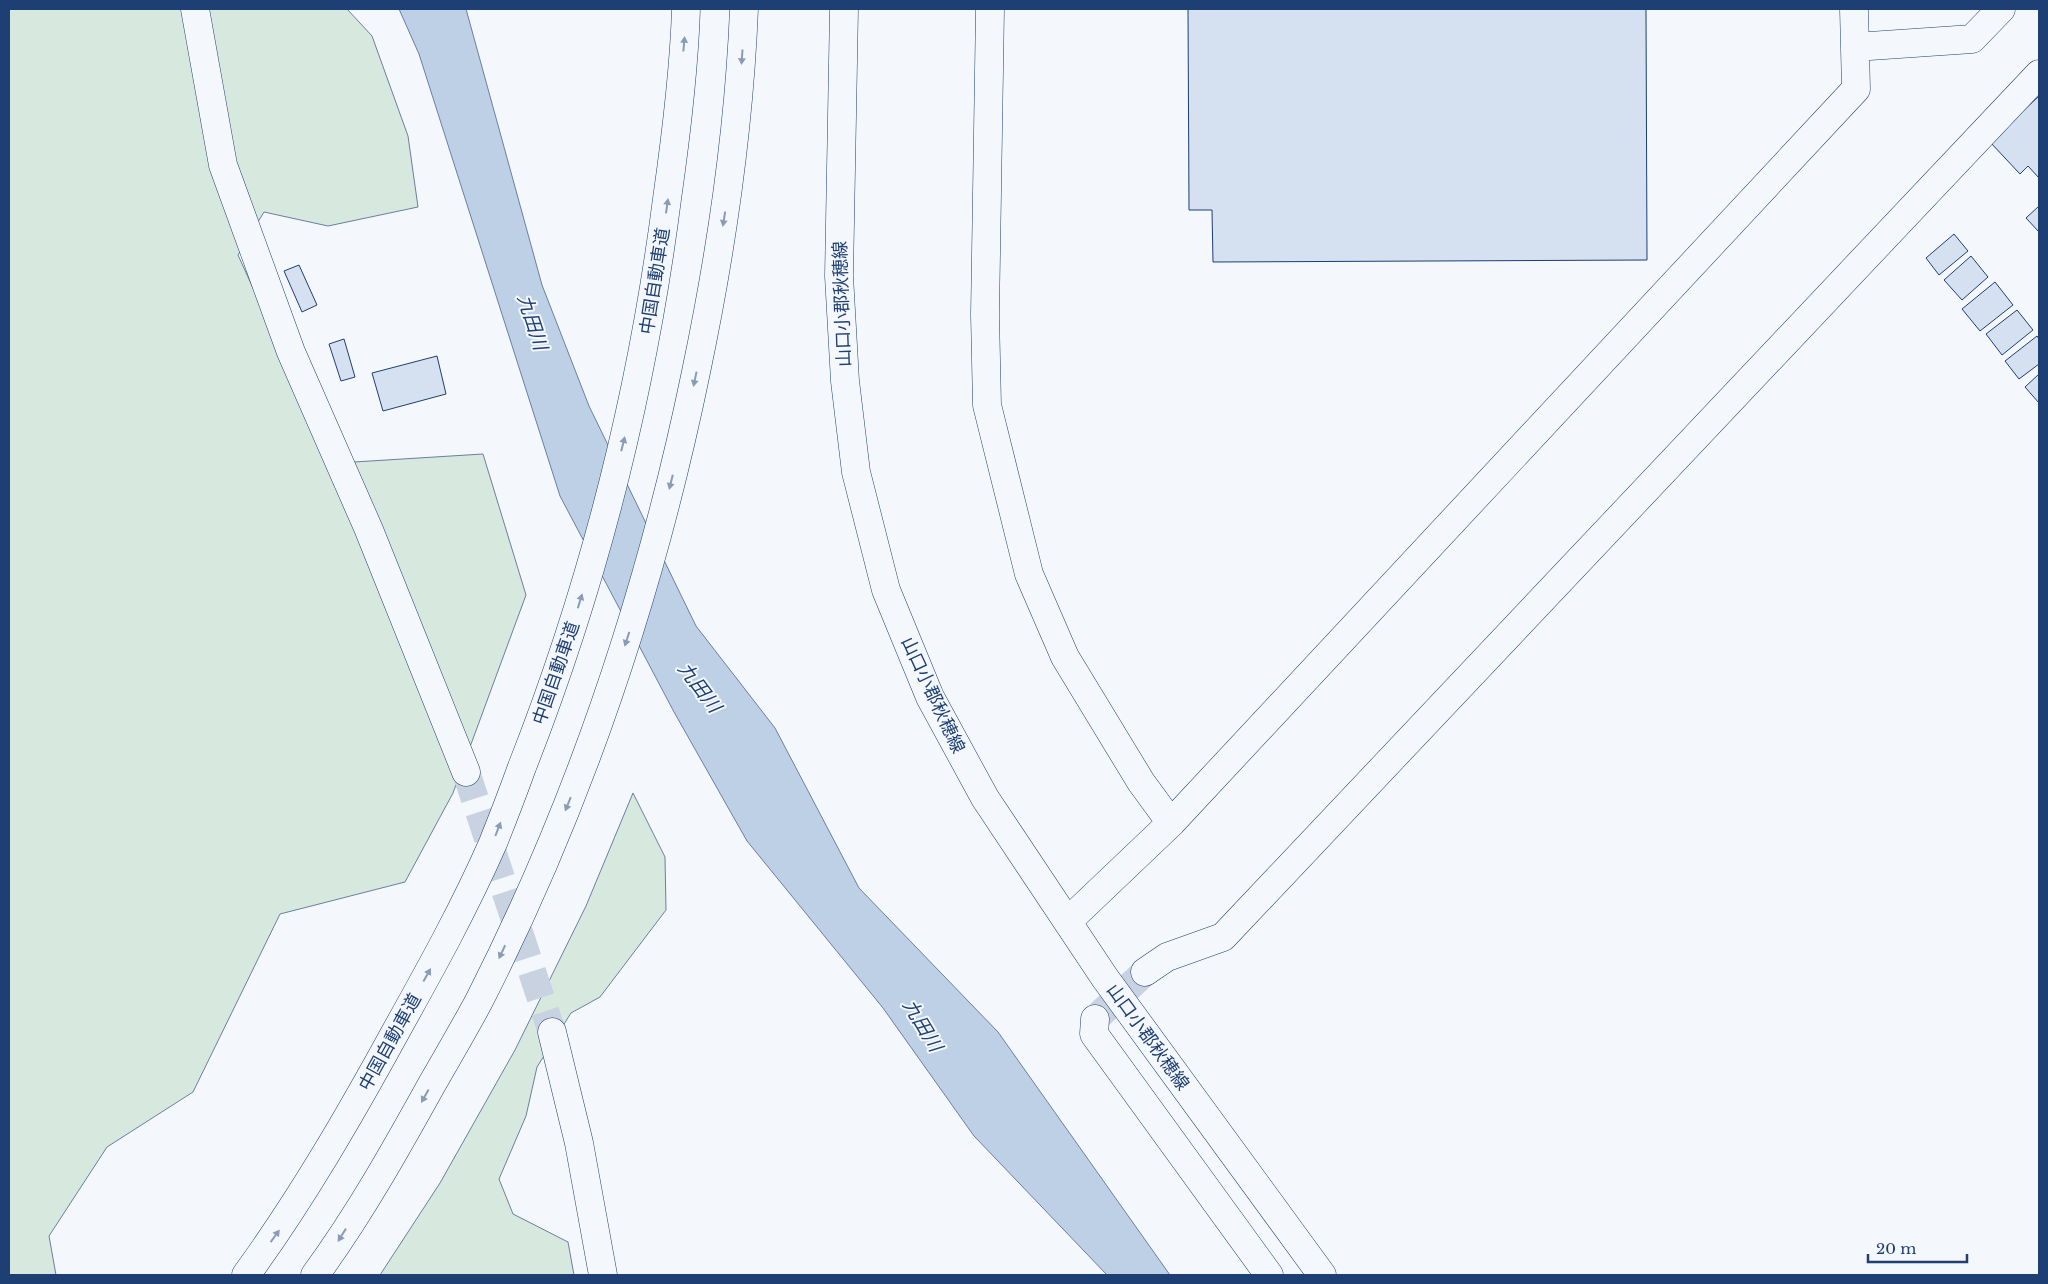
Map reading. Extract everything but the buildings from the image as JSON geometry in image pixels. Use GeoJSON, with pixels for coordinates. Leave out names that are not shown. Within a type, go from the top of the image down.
{"type":"FeatureCollection","features":[{"type":"Feature","properties":{"kind":"main road"},"geometry":{"type":"LineString","coordinates":[[195,9],[223,165],[291,352],[369,530],[466,772]]}},
{"type":"Feature","properties":{"kind":"main road","name":"中国自動車道"},"geometry":{"type":"LineString","coordinates":[[246,1275],[281,1227],[356,1106],[432,965],[492,844],[537,730],[564,654],[598,545],[627,430],[645,340],[659,263],[675,139],[686,9]]}},
{"type":"Feature","properties":{"kind":"main road"},"geometry":{"type":"LineString","coordinates":[[315,1275],[403,1136],[478,1001],[540,872],[586,759],[632,624],[687,418],[709,309],[730,182],[742,58],[744,9]]}},
{"type":"Feature","properties":{"kind":"main road","name":"山口小郡秋穂線"},"geometry":{"type":"LineString","coordinates":[[844,9],[839,276],[845,381],[856,472],[886,590],[930,697],[985,798],[1105,978],[1322,1275]]}},
{"type":"Feature","properties":{"kind":"main road"},"geometry":{"type":"LineString","coordinates":[[990,9],[985,315],[987,405],[1030,574],[1065,657],[1141,782],[1171,823]]}},
{"type":"Feature","properties":{"kind":"main road"},"geometry":{"type":"LineString","coordinates":[[1068,921],[1171,823],[1856,89],[1854,9]]}},
{"type":"Feature","properties":{"kind":"main road"},"geometry":{"type":"LineString","coordinates":[[1855,47],[1972,39],[2001,9]]}},
{"type":"Feature","properties":{"kind":"main road"},"geometry":{"type":"LineString","coordinates":[[1145,972],[1167,957],[1223,937],[2039,74]]}},
{"type":"Feature","properties":{"kind":"main road"},"geometry":{"type":"LineString","coordinates":[[1095,1019],[1094,1034],[1269,1275]]}},
{"type":"Feature","properties":{"kind":"main road"},"geometry":{"type":"LineString","coordinates":[[552,1032],[579,1143],[603,1275]]}},
{"type":"Feature","properties":{"kind":"shaded area"},"geometry":{"type":"Polygon","coordinates":[[[9,9],[347,9],[372,36],[408,136],[418,207],[328,226],[264,212],[238,255],[292,374],[354,462],[483,454],[526,595],[453,793],[405,882],[280,914],[193,1092],[107,1147],[49,1236],[56,1275],[9,1275],[9,9]]]}},
{"type":"Feature","properties":{"kind":"shaded area"},"geometry":{"type":"Polygon","coordinates":[[[633,793],[665,857],[666,910],[600,997],[571,1013],[537,1067],[526,1116],[499,1179],[513,1214],[568,1242],[574,1275],[380,1275],[440,1183],[515,1050],[586,906],[633,793]]]}},
{"type":"Feature","properties":{"kind":"water","name":"九田川"},"geometry":{"type":"Polygon","coordinates":[[[399,9],[466,9],[542,285],[589,406],[696,626],[775,728],[859,888],[998,1032],[1170,1275],[1107,1275],[974,1136],[883,1008],[747,841],[674,712],[560,496],[419,54],[399,9]]]}},
{"type":"Feature","properties":{"kind":"tunnel"},"geometry":{"type":"LineString","coordinates":[[466,772],[552,1032]]}},
{"type":"Feature","properties":{"kind":"tunnel"},"geometry":{"type":"LineString","coordinates":[[1095,1019],[1145,972]]}}]}
